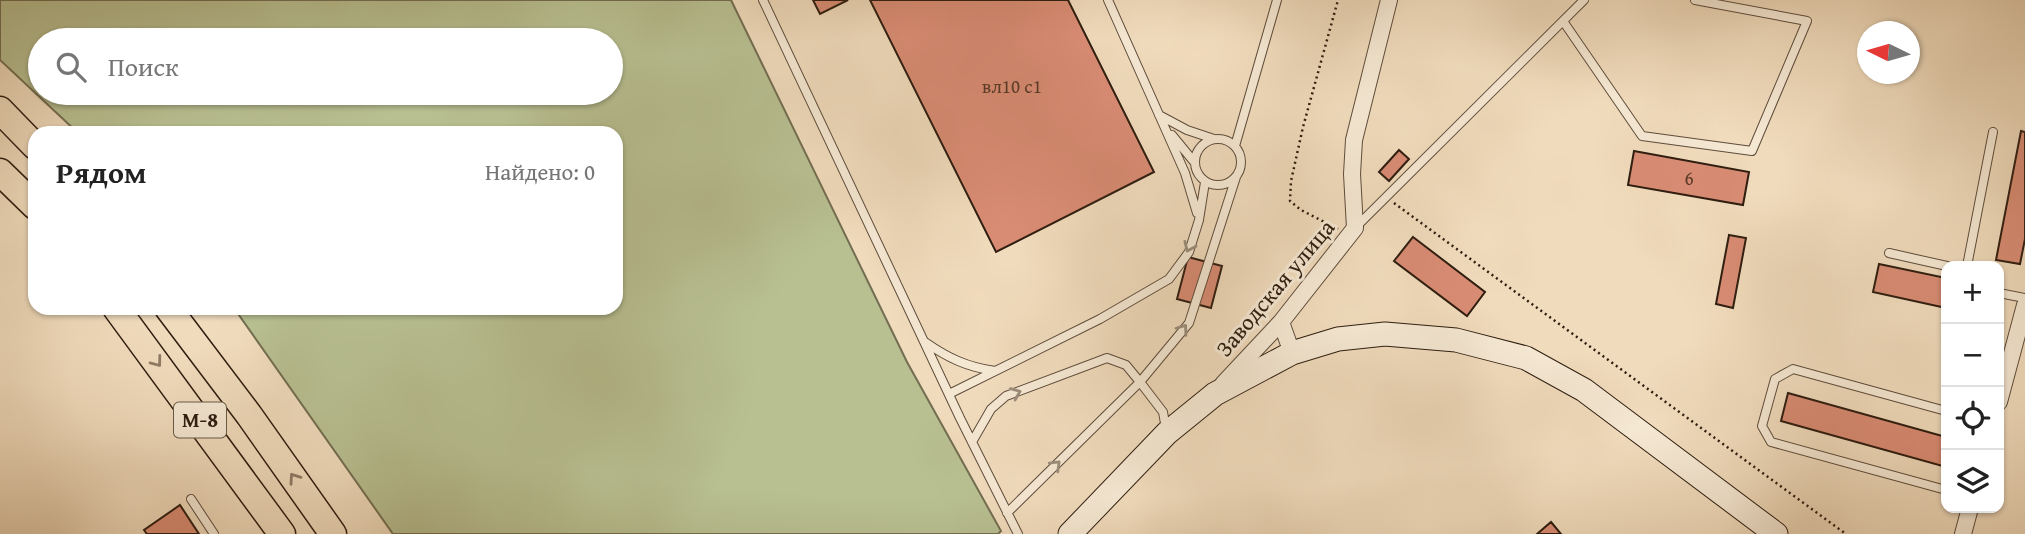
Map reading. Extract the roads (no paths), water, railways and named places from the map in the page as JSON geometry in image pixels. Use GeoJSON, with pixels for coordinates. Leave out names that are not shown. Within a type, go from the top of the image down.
{"type":"FeatureCollection","features":[{"type":"Feature","properties":{"kind":"highway"},"geometry":{"type":"LineString","coordinates":[[0,110],[28,139]]}},
{"type":"Feature","properties":{"kind":"highway"},"geometry":{"type":"LineString","coordinates":[[0,172],[28,199]]}},
{"type":"Feature","properties":{"kind":"highway","name":"М-8"},"geometry":{"type":"LineString","coordinates":[[121,315],[282,534]]}},
{"type":"Feature","properties":{"kind":"highway","name":"М-8"},"geometry":{"type":"LineString","coordinates":[[173,315],[249,415],[333,534]]}},
{"type":"Feature","properties":{"kind":"main road"},"geometry":{"type":"LineString","coordinates":[[1069,534],[1167,433],[1215,394],[1292,353],[1338,339],[1385,334],[1456,340],[1527,358],[1584,390],[1776,534]]}},
{"type":"Feature","properties":{"kind":"street","name":"Заводская улица"},"geometry":{"type":"LineString","coordinates":[[1215,394],[1281,322],[1352,232],[1354,140],[1389,0]]}},
{"type":"Feature","properties":{"kind":"street"},"geometry":{"type":"LineString","coordinates":[[2003,387],[2025,305]]}},
{"type":"Feature","properties":{"kind":"street"},"geometry":{"type":"LineString","coordinates":[[1281,322],[1292,353]]}},
{"type":"Feature","properties":{"kind":"street"},"geometry":{"type":"LineString","coordinates":[[1963,534],[1969,513]]}},
{"type":"Feature","properties":{"kind":"lane"},"geometry":{"type":"LineString","coordinates":[[763,0],[1018,534]]}},
{"type":"Feature","properties":{"kind":"lane"},"geometry":{"type":"LineString","coordinates":[[1108,0],[1185,173],[1195,199],[1199,220]]}},
{"type":"Feature","properties":{"kind":"lane"},"geometry":{"type":"LineString","coordinates":[[1235,146],[1278,0]]}},
{"type":"Feature","properties":{"kind":"lane"},"geometry":{"type":"LineString","coordinates":[[1352,232],[1584,0]]}},
{"type":"Feature","properties":{"kind":"lane"},"geometry":{"type":"LineString","coordinates":[[1563,21],[1642,136],[1752,151],[1807,21],[1695,0]]}},
{"type":"Feature","properties":{"kind":"lane"},"geometry":{"type":"LineString","coordinates":[[1007,513],[1140,383],[1189,323],[1241,167],[1240,155],[1235,146],[1226,140],[1187,130],[1159,115]]}},
{"type":"Feature","properties":{"kind":"lane"},"geometry":{"type":"LineString","coordinates":[[1159,115],[1195,163],[1198,174],[1205,182],[1227,184],[1236,177]]}},
{"type":"Feature","properties":{"kind":"lane"},"geometry":{"type":"LineString","coordinates":[[1968,261],[1993,132]]}},
{"type":"Feature","properties":{"kind":"lane"},"geometry":{"type":"LineString","coordinates":[[1195,163],[1197,152],[1204,143],[1214,139]]}},
{"type":"Feature","properties":{"kind":"lane"},"geometry":{"type":"LineString","coordinates":[[949,394],[1100,319],[1169,279],[1189,252],[1199,220],[1205,182]]}},
{"type":"Feature","properties":{"kind":"lane"},"geometry":{"type":"LineString","coordinates":[[1889,253],[1941,265]]}},
{"type":"Feature","properties":{"kind":"lane"},"geometry":{"type":"LineString","coordinates":[[2004,294],[2025,298]]}},
{"type":"Feature","properties":{"kind":"lane"},"geometry":{"type":"LineString","coordinates":[[925,341],[956,362],[995,371]]}},
{"type":"Feature","properties":{"kind":"lane"},"geometry":{"type":"LineString","coordinates":[[972,442],[991,410],[1006,396],[1107,358],[1126,365],[1163,412],[1167,433]]}},
{"type":"Feature","properties":{"kind":"lane"},"geometry":{"type":"LineString","coordinates":[[1941,410],[1793,369],[1775,379],[1762,426],[1771,442],[1941,489]]}},
{"type":"Feature","properties":{"kind":"lane"},"geometry":{"type":"LineString","coordinates":[[191,499],[214,534]]}}]}
